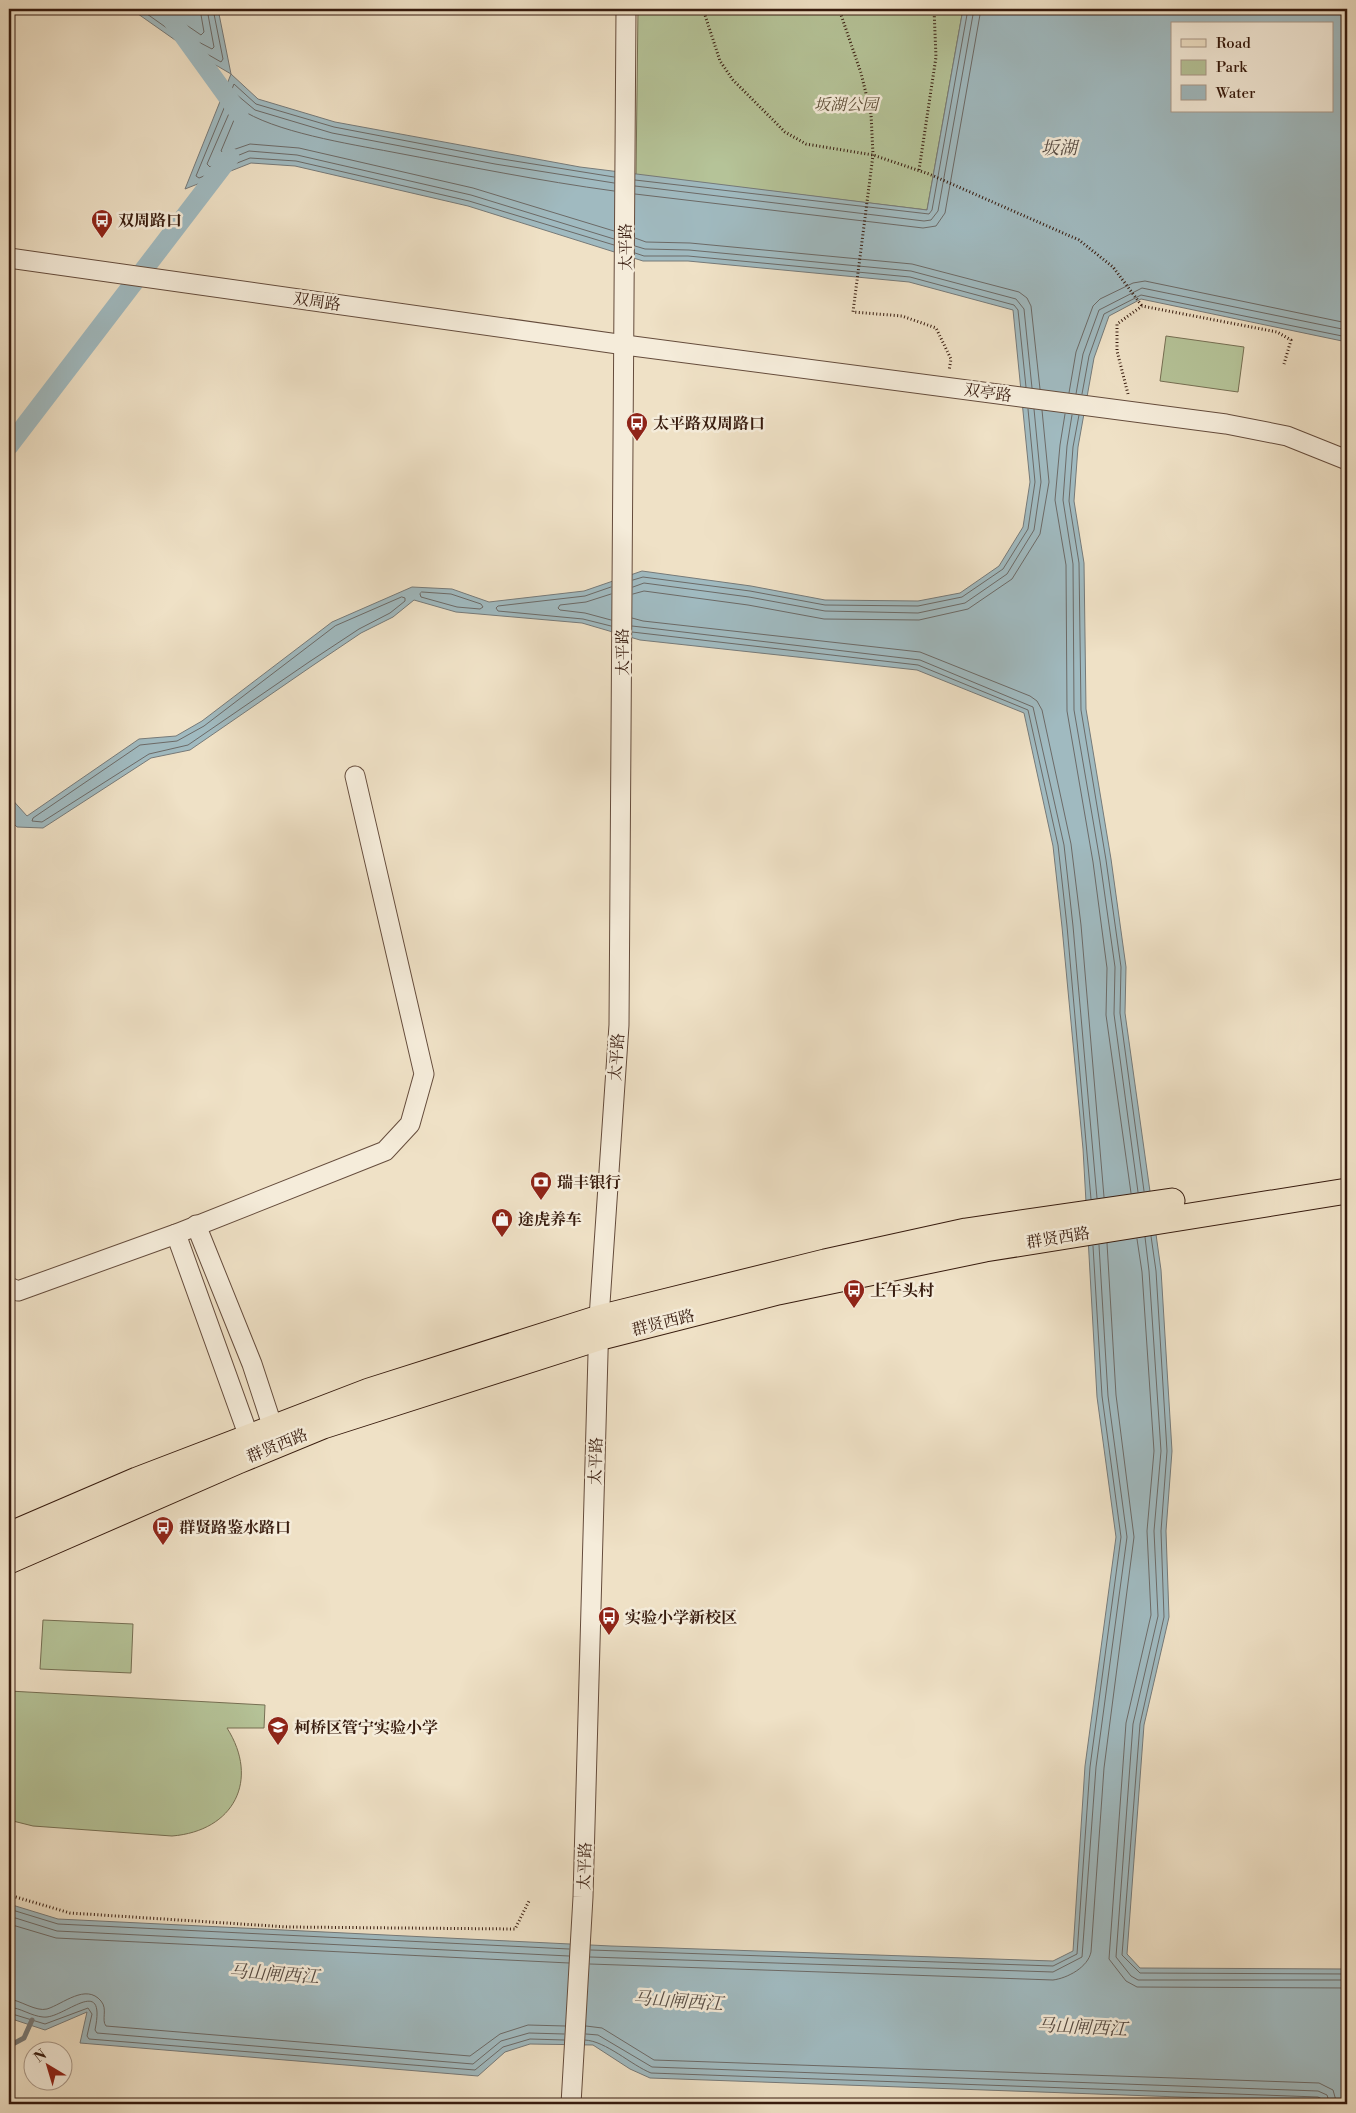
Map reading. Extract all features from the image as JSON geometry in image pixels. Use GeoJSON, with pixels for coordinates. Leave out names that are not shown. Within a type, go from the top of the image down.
{"type":"FeatureCollection","features":[{"type":"Feature","properties":{"kind":"main road","name":"群贤西路"},"geometry":{"type":"LineString","coordinates":[[1156,1212],[1347,1173]]}},
{"type":"Feature","properties":{"kind":"main road","name":"群贤西路"},"geometry":{"type":"LineString","coordinates":[[9,1536],[137,1480],[368,1391],[598,1328],[825,1262],[947,1235],[1083,1223],[1156,1212],[1347,1191]]}},
{"type":"Feature","properties":{"kind":"main road","name":"群贤西路"},"geometry":{"type":"LineString","coordinates":[[9,1561],[323,1426],[598,1328]]}},
{"type":"Feature","properties":{"kind":"street","name":"太平路"},"geometry":{"type":"LineString","coordinates":[[571,2104],[583,1897],[598,1328],[619,1025],[626,9]]}},
{"type":"Feature","properties":{"kind":"street","name":"双周路"},"geometry":{"type":"LineString","coordinates":[[9,258],[105,270],[625,345]]}},
{"type":"Feature","properties":{"kind":"street","name":"双亭路"},"geometry":{"type":"LineString","coordinates":[[625,345],[1226,424],[1287,436],[1347,460]]}},
{"type":"Feature","properties":{"kind":"street"},"geometry":{"type":"LineString","coordinates":[[9,1287],[18,1291],[176,1234],[385,1151],[410,1124],[424,1074],[355,776]]}},
{"type":"Feature","properties":{"kind":"street"},"geometry":{"type":"LineString","coordinates":[[196,1225],[252,1364],[273,1428]]}},
{"type":"Feature","properties":{"kind":"street"},"geometry":{"type":"LineString","coordinates":[[176,1234],[228,1373],[249,1437]]}},
{"type":"Feature","properties":{"kind":"path"},"geometry":{"type":"LineString","coordinates":[[703,9],[720,61],[733,80],[785,132],[806,144],[873,155],[919,170],[1079,240],[1113,267],[1142,306],[1277,332],[1290,340],[1284,364]]}},
{"type":"Feature","properties":{"kind":"path"},"geometry":{"type":"LineString","coordinates":[[838,9],[861,73],[871,114],[873,155],[853,312],[902,316],[936,328],[951,359],[947,387]]}},
{"type":"Feature","properties":{"kind":"path"},"geometry":{"type":"LineString","coordinates":[[919,170],[936,57],[934,9]]}},
{"type":"Feature","properties":{"kind":"path"},"geometry":{"type":"LineString","coordinates":[[1132,412],[1117,351],[1117,324],[1142,306]]}},
{"type":"Feature","properties":{"kind":"path"},"geometry":{"type":"LineString","coordinates":[[9,1895],[70,1913],[288,1927],[515,1929],[528,1901]]}},
{"type":"Feature","properties":{"kind":"green space","name":"坂湖公园"},"geometry":{"type":"Polygon","coordinates":[[[638,9],[963,9],[927,210],[636,175],[638,9]]]}},
{"type":"Feature","properties":{"kind":"green space"},"geometry":{"type":"Polygon","coordinates":[[[1166,336],[1244,347],[1238,392],[1160,381],[1166,336]]]}},
{"type":"Feature","properties":{"kind":"green space"},"geometry":{"type":"Polygon","coordinates":[[[43,1620],[133,1624],[131,1673],[40,1669],[43,1620]]]}},
{"type":"Feature","properties":{"kind":"green space"},"geometry":{"type":"Polygon","coordinates":[[[9,1691],[265,1705],[264,1728],[227,1728],[237,1747],[241,1766],[240,1784],[235,1800],[225,1813],[211,1824],[194,1832],[172,1836],[33,1826],[9,1820],[9,1691]]]}},
{"type":"Feature","properties":{"kind":"water"},"geometry":{"type":"Polygon","coordinates":[[[131,9],[218,9],[231,74],[185,47],[131,9]]]}},
{"type":"Feature","properties":{"kind":"water"},"geometry":{"type":"Polygon","coordinates":[[[963,9],[1347,9],[1347,342],[1141,299],[1109,316],[1094,358],[1078,447],[1074,501],[1084,563],[1086,709],[1111,859],[1126,967],[1125,1013],[1161,1270],[1172,1451],[1166,1531],[1169,1617],[1144,1725],[1127,1954],[1140,1968],[1347,1969],[1347,2103],[650,2078],[630,2069],[593,2045],[530,2044],[505,2052],[478,2076],[80,2043],[87,2012],[45,2030],[9,2018],[9,1904],[58,1919],[611,1946],[1053,1961],[1073,1951],[1085,1766],[1116,1537],[1097,1397],[1083,1149],[1053,846],[1024,713],[917,670],[640,640],[582,623],[456,612],[414,600],[393,617],[361,633],[190,750],[151,758],[43,828],[17,827],[9,819],[9,796],[27,816],[139,739],[176,736],[202,721],[332,622],[412,587],[452,589],[489,602],[584,591],[642,571],[751,586],[825,600],[918,601],[960,593],[999,566],[1023,527],[1030,482],[1013,310],[909,282],[688,261],[643,261],[468,206],[295,166],[251,163],[185,189],[231,74],[258,99],[335,122],[580,167],[927,210],[963,9]]]}},
{"type":"Feature","properties":{"kind":"waterway"},"geometry":{"type":"LineString","coordinates":[[164,9],[239,113]]}},
{"type":"Feature","properties":{"kind":"waterway"},"geometry":{"type":"LineString","coordinates":[[9,446],[230,157]]}},
{"type":"Feature","properties":{"kind":"waterway"},"geometry":{"type":"LineString","coordinates":[[9,2046],[24,2038],[32,2020]]}},
{"type":"Feature","properties":{"kind":"place","name":"双周路口"},"geometry":{"type":"Point","coordinates":[102,239]}},
{"type":"Feature","properties":{"kind":"place","name":"太平路双周路口"},"geometry":{"type":"Point","coordinates":[637,442]}},
{"type":"Feature","properties":{"kind":"place","name":"瑞丰银行"},"geometry":{"type":"Point","coordinates":[541,1201]}},
{"type":"Feature","properties":{"kind":"place","name":"途虎养车"},"geometry":{"type":"Point","coordinates":[502,1238]}},
{"type":"Feature","properties":{"kind":"place","name":"上午头村"},"geometry":{"type":"Point","coordinates":[854,1309]}},
{"type":"Feature","properties":{"kind":"place","name":"群贤路鉴水路口"},"geometry":{"type":"Point","coordinates":[163,1546]}},
{"type":"Feature","properties":{"kind":"place","name":"实验小学新校区"},"geometry":{"type":"Point","coordinates":[609,1636]}},
{"type":"Feature","properties":{"kind":"place","name":"柯桥区管宁实验小学"},"geometry":{"type":"Point","coordinates":[278,1746]}},
{"type":"Feature","properties":{"kind":"water label","name":"坂湖"},"geometry":{"type":"Point","coordinates":[1059,148]}},
{"type":"Feature","properties":{"kind":"water label","name":"马山闸西江"},"geometry":{"type":"Point","coordinates":[274,1974]}},
{"type":"Feature","properties":{"kind":"water label","name":"马山闸西江"},"geometry":{"type":"Point","coordinates":[678,2001]}},
{"type":"Feature","properties":{"kind":"water label","name":"马山闸西江"},"geometry":{"type":"Point","coordinates":[1082,2027]}}]}
